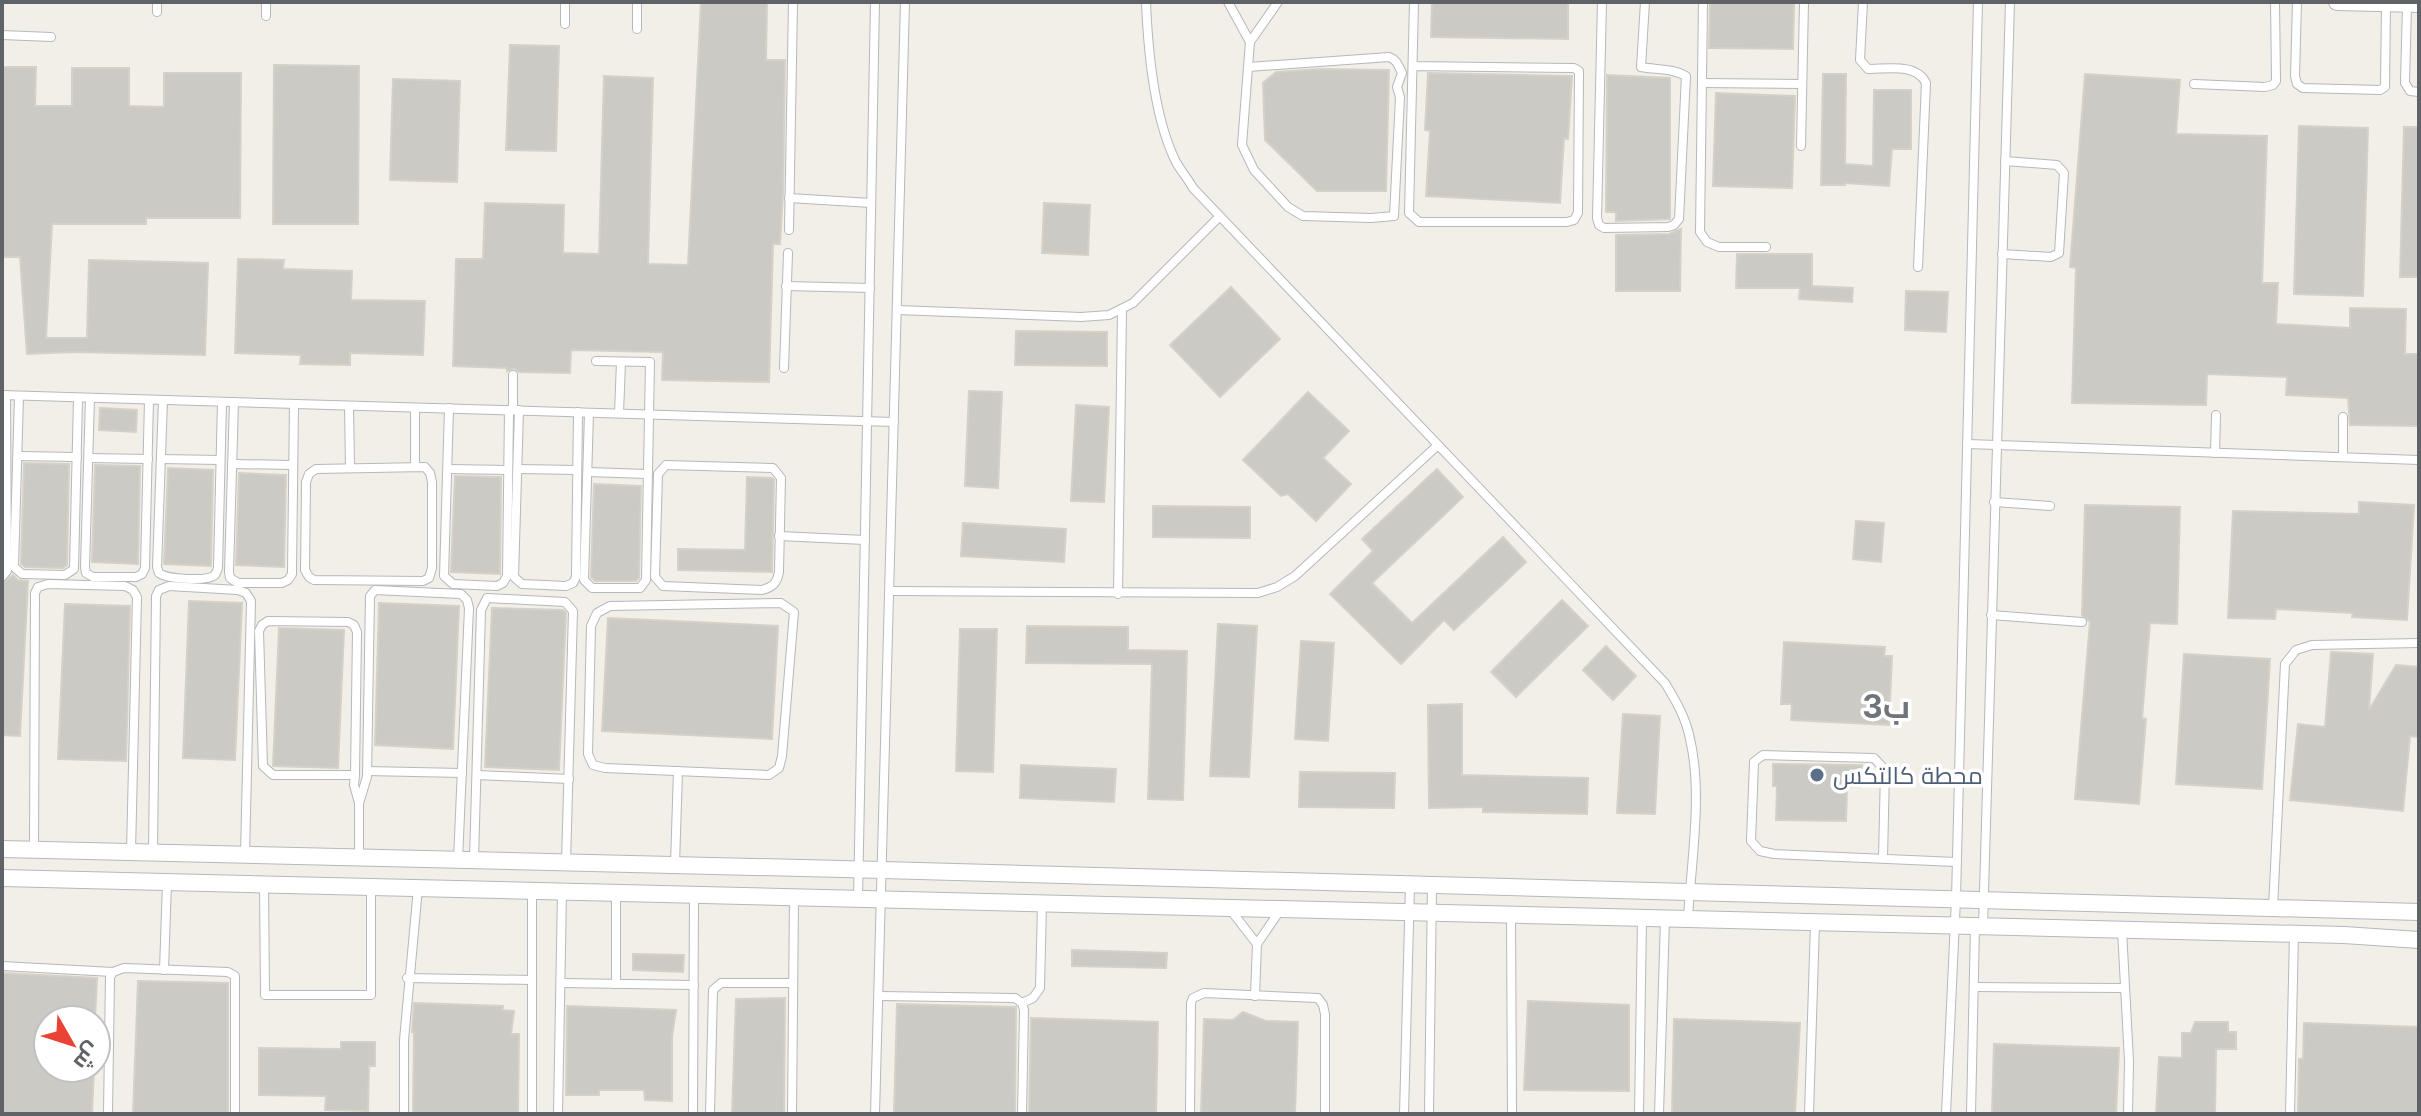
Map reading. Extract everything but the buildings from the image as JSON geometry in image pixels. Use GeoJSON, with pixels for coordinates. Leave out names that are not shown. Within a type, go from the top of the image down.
{"type":"FeatureCollection","features":[{"type":"Feature","properties":{"kind":"street"},"geometry":{"type":"LineString","coordinates":[[2337,2],[2413,4]]}},
{"type":"Feature","properties":{"kind":"street"},"geometry":{"type":"LineString","coordinates":[[2,849],[2419,912]]}},
{"type":"Feature","properties":{"kind":"street"},"geometry":{"type":"LineString","coordinates":[[2,878],[2294,934],[2419,940]]}},
{"type":"Feature","properties":{"kind":"lane"},"geometry":{"type":"LineString","coordinates":[[157,2],[157,12]]}},
{"type":"Feature","properties":{"kind":"lane"},"geometry":{"type":"LineString","coordinates":[[266,2],[266,16]]}},
{"type":"Feature","properties":{"kind":"lane"},"geometry":{"type":"LineString","coordinates":[[565,2],[565,24]]}},
{"type":"Feature","properties":{"kind":"lane"},"geometry":{"type":"LineString","coordinates":[[637,2],[637,29]]}},
{"type":"Feature","properties":{"kind":"lane"},"geometry":{"type":"LineString","coordinates":[[789,230],[793,2]]}},
{"type":"Feature","properties":{"kind":"lane"},"geometry":{"type":"LineString","coordinates":[[858,900],[875,2]]}},
{"type":"Feature","properties":{"kind":"lane"},"geometry":{"type":"LineString","coordinates":[[875,1114],[905,2]]}},
{"type":"Feature","properties":{"kind":"lane"},"geometry":{"type":"LineString","coordinates":[[1146,2],[1147,29],[1163,127],[1176,162],[1193,188],[1665,683],[1681,710],[1691,740],[1696,788],[1688,919]]}},
{"type":"Feature","properties":{"kind":"lane"},"geometry":{"type":"LineString","coordinates":[[1228,2],[1250,42]]}},
{"type":"Feature","properties":{"kind":"lane"},"geometry":{"type":"LineString","coordinates":[[1248,67],[1394,59],[1402,73],[1397,87],[1400,97],[1394,216],[1303,216],[1288,207],[1254,170],[1245,154],[1241,136],[1250,42],[1278,2]]}},
{"type":"Feature","properties":{"kind":"lane"},"geometry":{"type":"LineString","coordinates":[[1413,66],[1574,68],[1579,71],[1578,213],[1574,220],[1419,222],[1413,219],[1409,213],[1414,2]]}},
{"type":"Feature","properties":{"kind":"lane"},"geometry":{"type":"LineString","coordinates":[[1602,2],[1599,225],[1604,228],[1668,227],[1679,219],[1686,76],[1676,70],[1641,67],[1645,2]]}},
{"type":"Feature","properties":{"kind":"lane"},"geometry":{"type":"LineString","coordinates":[[1703,2],[1700,232],[1707,242],[1719,247],[1766,247]]}},
{"type":"Feature","properties":{"kind":"lane"},"geometry":{"type":"LineString","coordinates":[[1801,146],[1804,2]]}},
{"type":"Feature","properties":{"kind":"lane"},"geometry":{"type":"LineString","coordinates":[[1863,2],[1860,60],[1863,65],[1868,69],[1912,70],[1921,74],[1926,83],[1918,267]]}},
{"type":"Feature","properties":{"kind":"lane"},"geometry":{"type":"LineString","coordinates":[[1946,1114],[1956,899],[1978,2]]}},
{"type":"Feature","properties":{"kind":"lane"},"geometry":{"type":"LineString","coordinates":[[1971,1114],[1974,987],[1984,900],[2010,2]]}},
{"type":"Feature","properties":{"kind":"lane"},"geometry":{"type":"LineString","coordinates":[[2194,84],[2273,85],[2276,81],[2275,2]]}},
{"type":"Feature","properties":{"kind":"lane"},"geometry":{"type":"LineString","coordinates":[[2297,2],[2295,76],[2299,87],[2380,90],[2386,83],[2386,3]]}},
{"type":"Feature","properties":{"kind":"lane"},"geometry":{"type":"LineString","coordinates":[[2413,4],[2405,86],[2410,91],[2419,92]]}},
{"type":"Feature","properties":{"kind":"lane"},"geometry":{"type":"LineString","coordinates":[[2,35],[51,37]]}},
{"type":"Feature","properties":{"kind":"lane"},"geometry":{"type":"LineString","coordinates":[[1702,83],[1802,84]]}},
{"type":"Feature","properties":{"kind":"lane"},"geometry":{"type":"LineString","coordinates":[[2002,254],[2051,257],[2059,253],[2064,173],[2057,165],[2005,161]]}},
{"type":"Feature","properties":{"kind":"lane"},"geometry":{"type":"LineString","coordinates":[[789,198],[871,203]]}},
{"type":"Feature","properties":{"kind":"lane"},"geometry":{"type":"LineString","coordinates":[[897,310],[1081,317],[1109,315],[1133,303],[1219,217]]}},
{"type":"Feature","properties":{"kind":"lane"},"geometry":{"type":"LineString","coordinates":[[784,368],[788,253]]}},
{"type":"Feature","properties":{"kind":"lane"},"geometry":{"type":"LineString","coordinates":[[786,286],[870,288]]}},
{"type":"Feature","properties":{"kind":"lane"},"geometry":{"type":"LineString","coordinates":[[1118,594],[1122,310]]}},
{"type":"Feature","properties":{"kind":"lane"},"geometry":{"type":"LineString","coordinates":[[589,413],[584,580],[592,588],[636,589],[643,586],[646,580],[650,362],[596,361]]}},
{"type":"Feature","properties":{"kind":"lane"},"geometry":{"type":"LineString","coordinates":[[619,413],[621,362]]}},
{"type":"Feature","properties":{"kind":"lane"},"geometry":{"type":"LineString","coordinates":[[513,375],[515,580],[522,584],[566,586],[573,583],[576,577],[578,412]]}},
{"type":"Feature","properties":{"kind":"lane"},"geometry":{"type":"LineString","coordinates":[[2,577],[7,571],[4,395],[894,422]]}},
{"type":"Feature","properties":{"kind":"lane"},"geometry":{"type":"LineString","coordinates":[[19,396],[14,567],[22,574],[65,575],[74,569],[78,398]]}},
{"type":"Feature","properties":{"kind":"lane"},"geometry":{"type":"LineString","coordinates":[[90,398],[85,567],[86,573],[93,577],[136,577],[144,571],[149,400]]}},
{"type":"Feature","properties":{"kind":"lane"},"geometry":{"type":"LineString","coordinates":[[163,400],[157,567],[166,578],[208,578],[217,572],[222,402]]}},
{"type":"Feature","properties":{"kind":"lane"},"geometry":{"type":"LineString","coordinates":[[234,402],[229,572],[230,578],[238,583],[282,583],[291,577],[294,404]]}},
{"type":"Feature","properties":{"kind":"lane"},"geometry":{"type":"LineString","coordinates":[[349,406],[350,468]]}},
{"type":"Feature","properties":{"kind":"lane"},"geometry":{"type":"LineString","coordinates":[[415,408],[415,467]]}},
{"type":"Feature","properties":{"kind":"lane"},"geometry":{"type":"LineString","coordinates":[[449,408],[445,579],[453,584],[497,586],[507,576],[513,470]]}},
{"type":"Feature","properties":{"kind":"lane"},"geometry":{"type":"LineString","coordinates":[[2215,453],[2216,415]]}},
{"type":"Feature","properties":{"kind":"lane"},"geometry":{"type":"LineString","coordinates":[[2343,417],[2343,457]]}},
{"type":"Feature","properties":{"kind":"lane"},"geometry":{"type":"LineString","coordinates":[[1967,444],[2419,460]]}},
{"type":"Feature","properties":{"kind":"lane"},"geometry":{"type":"LineString","coordinates":[[890,591],[1258,593],[1277,587],[1295,576],[1437,446]]}},
{"type":"Feature","properties":{"kind":"lane"},"geometry":{"type":"LineString","coordinates":[[18,456],[77,457]]}},
{"type":"Feature","properties":{"kind":"lane"},"geometry":{"type":"LineString","coordinates":[[89,458],[148,459]]}},
{"type":"Feature","properties":{"kind":"lane"},"geometry":{"type":"LineString","coordinates":[[161,459],[220,460]]}},
{"type":"Feature","properties":{"kind":"lane"},"geometry":{"type":"LineString","coordinates":[[232,464],[293,465]]}},
{"type":"Feature","properties":{"kind":"lane"},"geometry":{"type":"LineString","coordinates":[[666,465],[773,468],[781,478],[779,536],[777,581],[771,588],[660,585],[655,577],[660,469],[666,465]]}},
{"type":"Feature","properties":{"kind":"lane"},"geometry":{"type":"LineString","coordinates":[[425,467],[431,477],[432,568],[429,578],[423,581],[314,580],[309,577],[305,570],[307,478],[316,469],[350,468],[425,467]]}},
{"type":"Feature","properties":{"kind":"lane"},"geometry":{"type":"LineString","coordinates":[[448,469],[577,470]]}},
{"type":"Feature","properties":{"kind":"lane"},"geometry":{"type":"LineString","coordinates":[[588,472],[647,474]]}},
{"type":"Feature","properties":{"kind":"lane"},"geometry":{"type":"LineString","coordinates":[[1994,502],[2050,506]]}},
{"type":"Feature","properties":{"kind":"lane"},"geometry":{"type":"LineString","coordinates":[[779,536],[865,540]]}},
{"type":"Feature","properties":{"kind":"lane"},"geometry":{"type":"LineString","coordinates":[[34,850],[35,593],[41,585],[48,584],[125,586],[133,590],[137,597],[131,852]]}},
{"type":"Feature","properties":{"kind":"lane"},"geometry":{"type":"LineString","coordinates":[[153,853],[156,596],[159,590],[169,586],[238,590],[246,593],[251,601],[245,855]]}},
{"type":"Feature","properties":{"kind":"lane"},"geometry":{"type":"LineString","coordinates":[[359,803],[367,771],[369,603],[375,590],[461,594],[467,600],[462,773],[466,860]]}},
{"type":"Feature","properties":{"kind":"lane"},"geometry":{"type":"LineString","coordinates":[[466,860],[477,775],[481,610],[487,598],[565,602],[572,607],[566,863]]}},
{"type":"Feature","properties":{"kind":"lane"},"geometry":{"type":"LineString","coordinates":[[781,603],[794,612],[779,768],[769,775],[678,771],[593,765],[588,754],[588,738],[591,626],[597,613],[610,606],[781,603]]}},
{"type":"Feature","properties":{"kind":"lane"},"geometry":{"type":"LineString","coordinates":[[1991,615],[2082,622]]}},
{"type":"Feature","properties":{"kind":"lane"},"geometry":{"type":"LineString","coordinates":[[355,775],[273,775],[263,766],[259,631],[268,621],[348,622],[354,625],[357,632],[355,775],[354,785],[359,803],[359,858]]}},
{"type":"Feature","properties":{"kind":"lane"},"geometry":{"type":"LineString","coordinates":[[2273,908],[2285,664],[2296,650],[2312,645],[2419,643]]}},
{"type":"Feature","properties":{"kind":"lane"},"geometry":{"type":"LineString","coordinates":[[1883,858],[1885,770],[1879,761],[1874,758],[1763,755],[1754,762],[1751,841],[1755,847],[1774,854],[1956,862]]}},
{"type":"Feature","properties":{"kind":"lane"},"geometry":{"type":"LineString","coordinates":[[367,771],[462,773]]}},
{"type":"Feature","properties":{"kind":"lane"},"geometry":{"type":"LineString","coordinates":[[675,865],[678,771]]}},
{"type":"Feature","properties":{"kind":"lane"},"geometry":{"type":"LineString","coordinates":[[477,775],[569,779]]}},
{"type":"Feature","properties":{"kind":"lane"},"geometry":{"type":"LineString","coordinates":[[164,970],[167,882]]}},
{"type":"Feature","properties":{"kind":"lane"},"geometry":{"type":"LineString","coordinates":[[264,884],[265,995],[371,995],[371,887]]}},
{"type":"Feature","properties":{"kind":"lane"},"geometry":{"type":"LineString","coordinates":[[1404,1114],[1410,885]]}},
{"type":"Feature","properties":{"kind":"lane"},"geometry":{"type":"LineString","coordinates":[[1429,1114],[1432,885]]}},
{"type":"Feature","properties":{"kind":"lane"},"geometry":{"type":"LineString","coordinates":[[404,1114],[407,978],[418,888]]}},
{"type":"Feature","properties":{"kind":"lane"},"geometry":{"type":"LineString","coordinates":[[532,891],[532,1114]]}},
{"type":"Feature","properties":{"kind":"lane"},"geometry":{"type":"LineString","coordinates":[[558,1114],[562,892]]}},
{"type":"Feature","properties":{"kind":"lane"},"geometry":{"type":"LineString","coordinates":[[616,893],[616,984]]}},
{"type":"Feature","properties":{"kind":"lane"},"geometry":{"type":"LineString","coordinates":[[693,1114],[694,896]]}},
{"type":"Feature","properties":{"kind":"lane"},"geometry":{"type":"LineString","coordinates":[[792,1114],[794,898]]}},
{"type":"Feature","properties":{"kind":"lane"},"geometry":{"type":"LineString","coordinates":[[1022,1003],[1033,998],[1040,988],[1042,904]]}},
{"type":"Feature","properties":{"kind":"lane"},"geometry":{"type":"LineString","coordinates":[[1229,908],[1257,944]]}},
{"type":"Feature","properties":{"kind":"lane"},"geometry":{"type":"LineString","coordinates":[[1255,996],[1257,944],[1281,909]]}},
{"type":"Feature","properties":{"kind":"lane"},"geometry":{"type":"LineString","coordinates":[[1511,915],[1512,1114]]}},
{"type":"Feature","properties":{"kind":"lane"},"geometry":{"type":"LineString","coordinates":[[1639,1114],[1642,918]]}},
{"type":"Feature","properties":{"kind":"lane"},"geometry":{"type":"LineString","coordinates":[[1659,1114],[1665,918]]}},
{"type":"Feature","properties":{"kind":"lane"},"geometry":{"type":"LineString","coordinates":[[1809,1114],[1815,922]]}},
{"type":"Feature","properties":{"kind":"lane"},"geometry":{"type":"LineString","coordinates":[[2122,930],[2129,1061],[2128,1114]]}},
{"type":"Feature","properties":{"kind":"lane"},"geometry":{"type":"LineString","coordinates":[[2290,1114],[2294,934]]}},
{"type":"Feature","properties":{"kind":"lane"},"geometry":{"type":"LineString","coordinates":[[2,966],[113,972],[124,968],[228,972],[237,980],[235,1114]]}},
{"type":"Feature","properties":{"kind":"lane"},"geometry":{"type":"LineString","coordinates":[[108,1114],[110,983],[113,972]]}},
{"type":"Feature","properties":{"kind":"lane"},"geometry":{"type":"LineString","coordinates":[[407,978],[532,980]]}},
{"type":"Feature","properties":{"kind":"lane"},"geometry":{"type":"LineString","coordinates":[[561,983],[694,985]]}},
{"type":"Feature","properties":{"kind":"lane"},"geometry":{"type":"LineString","coordinates":[[710,1114],[713,990],[721,983],[792,983]]}},
{"type":"Feature","properties":{"kind":"lane"},"geometry":{"type":"LineString","coordinates":[[1974,987],[2125,988]]}},
{"type":"Feature","properties":{"kind":"lane"},"geometry":{"type":"LineString","coordinates":[[1190,1114],[1190,1009],[1193,998],[1204,993],[1318,998],[1323,1005],[1325,1114]]}},
{"type":"Feature","properties":{"kind":"lane"},"geometry":{"type":"LineString","coordinates":[[879,996],[1015,998],[1022,1003],[1022,1114]]}},
{"type":"Feature","properties":{"kind":"place","name":"محطة كالتكس"},"geometry":{"type":"Point","coordinates":[1817,775]}},
{"type":"Feature","properties":{"kind":"district","name":"ب3"},"geometry":{"type":"Point","coordinates":[1886,706]}}]}
